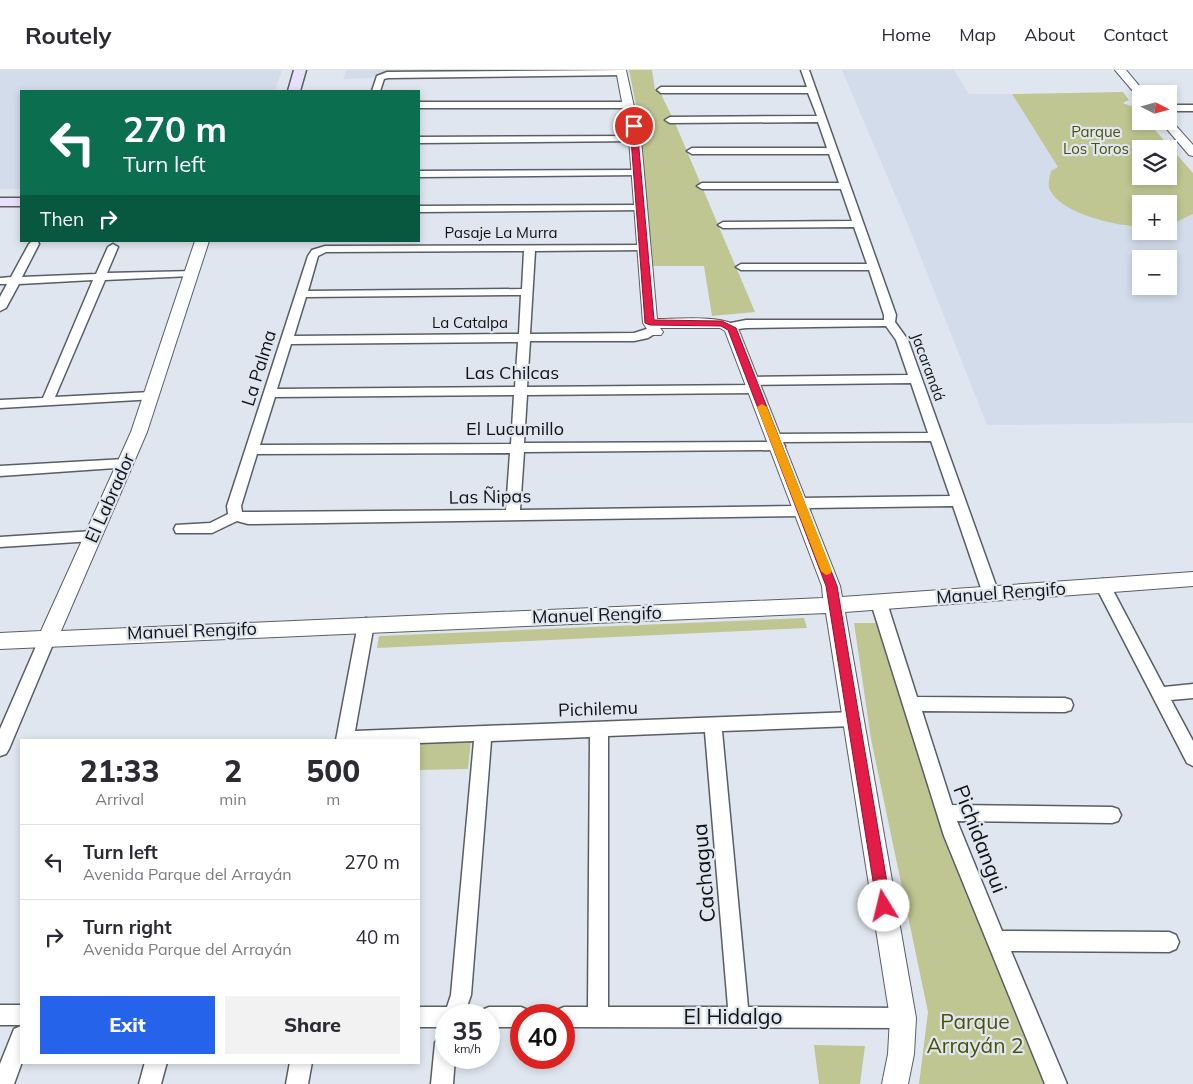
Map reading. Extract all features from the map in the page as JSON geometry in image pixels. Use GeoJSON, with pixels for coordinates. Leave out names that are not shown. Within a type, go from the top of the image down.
{"type":"FeatureCollection","features":[{"type":"Feature","properties":{"kind":"main road"},"geometry":{"type":"LineString","coordinates":[[294,90],[300,70]]}},
{"type":"Feature","properties":{"kind":"main road"},"geometry":{"type":"LineString","coordinates":[[0,202],[20,202]]}},
{"type":"Feature","properties":{"kind":"street","name":"Jacarandá"},"geometry":{"type":"LineString","coordinates":[[805,70],[891,318],[888,322],[902,340],[991,594]]}},
{"type":"Feature","properties":{"kind":"street"},"geometry":{"type":"LineString","coordinates":[[1120,70],[1133,85]]}},
{"type":"Feature","properties":{"kind":"street"},"geometry":{"type":"LineString","coordinates":[[376,90],[380,78],[384,76],[622,71],[635,139],[652,327],[667,334],[732,330],[746,324],[879,324],[888,322]]}},
{"type":"Feature","properties":{"kind":"street"},"geometry":{"type":"LineString","coordinates":[[661,90],[812,90]]}},
{"type":"Feature","properties":{"kind":"street"},"geometry":{"type":"LineString","coordinates":[[420,106],[629,105]]}},
{"type":"Feature","properties":{"kind":"street"},"geometry":{"type":"LineString","coordinates":[[1178,108],[1193,108]]}},
{"type":"Feature","properties":{"kind":"street"},"geometry":{"type":"LineString","coordinates":[[670,120],[822,119]]}},
{"type":"Feature","properties":{"kind":"street"},"geometry":{"type":"LineString","coordinates":[[1174,130],[1193,152]]}},
{"type":"Feature","properties":{"kind":"street"},"geometry":{"type":"LineString","coordinates":[[420,140],[635,139]]}},
{"type":"Feature","properties":{"kind":"street"},"geometry":{"type":"LineString","coordinates":[[692,151],[833,151]]}},
{"type":"Feature","properties":{"kind":"street"},"geometry":{"type":"LineString","coordinates":[[420,174],[638,173]]}},
{"type":"Feature","properties":{"kind":"street"},"geometry":{"type":"LineString","coordinates":[[702,186],[845,186]]}},
{"type":"Feature","properties":{"kind":"street"},"geometry":{"type":"LineString","coordinates":[[420,209],[641,208]]}},
{"type":"Feature","properties":{"kind":"street"},"geometry":{"type":"LineString","coordinates":[[723,225],[859,224]]}},
{"type":"Feature","properties":{"kind":"street","name":"El Labrador"},"geometry":{"type":"LineString","coordinates":[[0,749],[139,432],[202,242]]}},
{"type":"Feature","properties":{"kind":"street"},"geometry":{"type":"LineString","coordinates":[[0,308],[34,244]]}},
{"type":"Feature","properties":{"kind":"street","name":"Pasaje La Murra"},"geometry":{"type":"LineString","coordinates":[[330,245],[530,248],[644,247]]}},
{"type":"Feature","properties":{"kind":"street","name":"La Palma"},"geometry":{"type":"LineString","coordinates":[[236,516],[234,506],[314,254],[330,245]]}},
{"type":"Feature","properties":{"kind":"street"},"geometry":{"type":"LineString","coordinates":[[47,402],[113,247]]}},
{"type":"Feature","properties":{"kind":"street"},"geometry":{"type":"LineString","coordinates":[[512,515],[530,248]]}},
{"type":"Feature","properties":{"kind":"street"},"geometry":{"type":"LineString","coordinates":[[741,267],[874,267]]}},
{"type":"Feature","properties":{"kind":"street"},"geometry":{"type":"LineString","coordinates":[[0,281],[191,273]]}},
{"type":"Feature","properties":{"kind":"street"},"geometry":{"type":"LineString","coordinates":[[301,294],[527,292]]}},
{"type":"Feature","properties":{"kind":"street","name":"La Catalpa"},"geometry":{"type":"LineString","coordinates":[[286,340],[634,337],[644,335],[652,327]]}},
{"type":"Feature","properties":{"kind":"street"},"geometry":{"type":"LineString","coordinates":[[732,330],[828,575],[835,605],[903,1018],[901,1054],[895,1084]]}},
{"type":"Feature","properties":{"kind":"street","name":"Las Chilcas"},"geometry":{"type":"LineString","coordinates":[[270,393],[520,391],[916,379]]}},
{"type":"Feature","properties":{"kind":"street"},"geometry":{"type":"LineString","coordinates":[[0,404],[151,396]]}},
{"type":"Feature","properties":{"kind":"street","name":"El Lucumillo"},"geometry":{"type":"LineString","coordinates":[[252,450],[517,448],[937,437]]}},
{"type":"Feature","properties":{"kind":"street"},"geometry":{"type":"LineString","coordinates":[[0,471],[125,464]]}},
{"type":"Feature","properties":{"kind":"street","name":"Las Ñipas"},"geometry":{"type":"LineString","coordinates":[[236,516],[248,519],[512,515],[959,501]]}},
{"type":"Feature","properties":{"kind":"street"},"geometry":{"type":"LineString","coordinates":[[181,529],[212,528],[236,516]]}},
{"type":"Feature","properties":{"kind":"street"},"geometry":{"type":"LineString","coordinates":[[0,542],[93,536]]}},
{"type":"Feature","properties":{"kind":"street","name":"Manuel Rengifo"},"geometry":{"type":"LineString","coordinates":[[0,641],[48,637],[879,603],[1193,579]]}},
{"type":"Feature","properties":{"kind":"street"},"geometry":{"type":"LineString","coordinates":[[1103,585],[1193,758]]}},
{"type":"Feature","properties":{"kind":"street","name":"Pichidangui"},"geometry":{"type":"LineString","coordinates":[[879,603],[945,813],[1056,1084]]}},
{"type":"Feature","properties":{"kind":"street"},"geometry":{"type":"LineString","coordinates":[[345,739],[366,624]]}},
{"type":"Feature","properties":{"kind":"street"},"geometry":{"type":"LineString","coordinates":[[1160,694],[1193,691]]}},
{"type":"Feature","properties":{"kind":"street"},"geometry":{"type":"LineString","coordinates":[[911,704],[1064,705]]}},
{"type":"Feature","properties":{"kind":"street","name":"Pichilemu"},"geometry":{"type":"LineString","coordinates":[[365,739],[853,719]]}},
{"type":"Feature","properties":{"kind":"street","name":"Cachagua"},"geometry":{"type":"LineString","coordinates":[[713,724],[739,1017]]}},
{"type":"Feature","properties":{"kind":"street"},"geometry":{"type":"LineString","coordinates":[[598,1017],[599,729]]}},
{"type":"Feature","properties":{"kind":"street"},"geometry":{"type":"LineString","coordinates":[[458,1004],[461,995],[483,734]]}},
{"type":"Feature","properties":{"kind":"street"},"geometry":{"type":"LineString","coordinates":[[945,813],[1112,815]]}},
{"type":"Feature","properties":{"kind":"street"},"geometry":{"type":"LineString","coordinates":[[996,941],[1169,942]]}},
{"type":"Feature","properties":{"kind":"street"},"geometry":{"type":"LineString","coordinates":[[0,1016],[20,1016]]}},
{"type":"Feature","properties":{"kind":"street"},"geometry":{"type":"LineString","coordinates":[[420,1016],[435,1016]]}},
{"type":"Feature","properties":{"kind":"street","name":"El Hidalgo"},"geometry":{"type":"LineString","coordinates":[[575,1017],[903,1018]]}},
{"type":"Feature","properties":{"kind":"street"},"geometry":{"type":"LineString","coordinates":[[3,1084],[20,1039]]}},
{"type":"Feature","properties":{"kind":"street"},"geometry":{"type":"LineString","coordinates":[[150,1084],[155,1064]]}},
{"type":"Feature","properties":{"kind":"street"},"geometry":{"type":"LineString","coordinates":[[297,1084],[301,1064]]}},
{"type":"Feature","properties":{"kind":"street"},"geometry":{"type":"LineString","coordinates":[[442,1084],[443,1069]]}},
{"type":"Feature","properties":{"kind":"shaded area"},"geometry":{"type":"Polygon","coordinates":[[[0,70],[282,70],[275,90],[20,90],[20,189],[0,189],[0,70]]]}},
{"type":"Feature","properties":{"kind":"shaded area"},"geometry":{"type":"Polygon","coordinates":[[[347,70],[507,70],[385,72],[371,78],[343,79],[347,70]]]}},
{"type":"Feature","properties":{"kind":"shaded area"},"geometry":{"type":"Polygon","coordinates":[[[842,70],[954,70],[969,94],[1012,94],[1059,167],[1123,226],[1132,226],[1132,240],[1177,240],[1177,221],[1193,214],[1193,423],[987,425],[908,225],[842,70]]]}},
{"type":"Feature","properties":{"kind":"green space"},"geometry":{"type":"Polygon","coordinates":[[[629,70],[652,70],[655,90],[660,92],[675,123],[755,312],[712,316],[704,266],[652,266],[639,120],[629,70]]]}},
{"type":"Feature","properties":{"kind":"green space","name":"Parque Los Toros"},"geometry":{"type":"Polygon","coordinates":[[[1123,92],[1129,100],[1123,103],[1132,106],[1132,130],[1155,130],[1164,140],[1132,140],[1132,185],[1177,185],[1177,155],[1193,173],[1193,214],[1177,221],[1177,195],[1132,195],[1132,226],[1091,217],[1066,206],[1050,190],[1049,180],[1051,171],[1058,167],[1012,94],[1123,92]]]}},
{"type":"Feature","properties":{"kind":"green space"},"geometry":{"type":"Polygon","coordinates":[[[804,618],[807,628],[377,648],[379,636],[804,618]]]}},
{"type":"Feature","properties":{"kind":"green space","name":"Parque Arrayán 2"},"geometry":{"type":"Polygon","coordinates":[[[854,623],[881,623],[1051,1084],[919,1084],[928,1012],[871,739],[854,623]]]}},
{"type":"Feature","properties":{"kind":"green space"},"geometry":{"type":"Polygon","coordinates":[[[471,740],[468,769],[420,770],[420,742],[471,740]]]}},
{"type":"Feature","properties":{"kind":"green space"},"geometry":{"type":"Polygon","coordinates":[[[814,1045],[865,1046],[860,1084],[819,1084],[814,1045]]]}},
{"type":"Feature","properties":{"kind":"slow traffic"},"geometry":{"type":"LineString","coordinates":[[762,407],[826,571]]}},
{"type":"Feature","properties":{"kind":"route"},"geometry":{"type":"LineString","coordinates":[[634,126],[650,323],[722,324],[732,328],[828,575],[884,906]]}}]}
